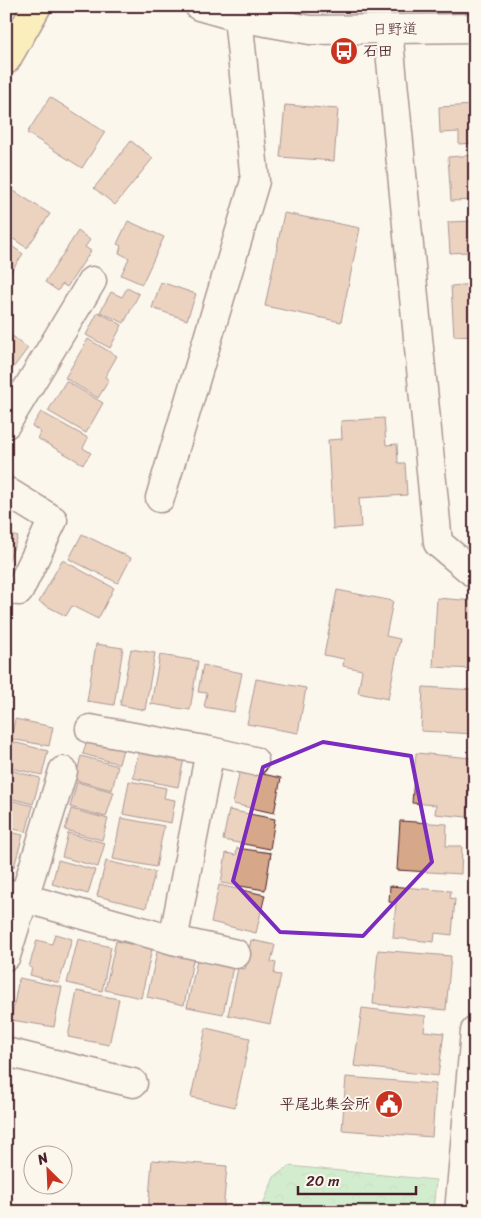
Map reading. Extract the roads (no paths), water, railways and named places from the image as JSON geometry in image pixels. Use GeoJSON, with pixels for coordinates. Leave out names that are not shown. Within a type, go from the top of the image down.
{"type":"FeatureCollection","features":[{"type":"Feature","properties":{"kind":"main road"},"geometry":{"type":"LineString","coordinates":[[6,60],[37,6]]}},
{"type":"Feature","properties":{"kind":"street","name":"日野道"},"geometry":{"type":"LineString","coordinates":[[199,6],[238,17],[310,30],[475,28]]}},
{"type":"Feature","properties":{"kind":"street"},"geometry":{"type":"LineString","coordinates":[[160,498],[255,181],[238,17]]}},
{"type":"Feature","properties":{"kind":"street"},"geometry":{"type":"LineString","coordinates":[[388,30],[438,543],[475,574]]}},
{"type":"Feature","properties":{"kind":"street"},"geometry":{"type":"LineString","coordinates":[[6,424],[92,281]]}},
{"type":"Feature","properties":{"kind":"street"},"geometry":{"type":"LineString","coordinates":[[6,491],[53,520],[20,591]]}},
{"type":"Feature","properties":{"kind":"street"},"geometry":{"type":"LineString","coordinates":[[90,729],[210,750],[254,761]]}},
{"type":"Feature","properties":{"kind":"street"},"geometry":{"type":"LineString","coordinates":[[173,940],[210,750]]}},
{"type":"Feature","properties":{"kind":"street"},"geometry":{"type":"LineString","coordinates":[[6,956],[16,896],[63,771]]}},
{"type":"Feature","properties":{"kind":"street"},"geometry":{"type":"LineString","coordinates":[[16,896],[173,940],[236,954]]}},
{"type":"Feature","properties":{"kind":"street"},"geometry":{"type":"LineString","coordinates":[[459,1212],[470,1146],[475,1031]]}},
{"type":"Feature","properties":{"kind":"street"},"geometry":{"type":"LineString","coordinates":[[6,1052],[133,1083]]}},
{"type":"Feature","properties":{"kind":"place","name":"石田"},"geometry":{"type":"Point","coordinates":[344,51]}},
{"type":"Feature","properties":{"kind":"place","name":"平尾北集会所"},"geometry":{"type":"Point","coordinates":[389,1104]}}]}
